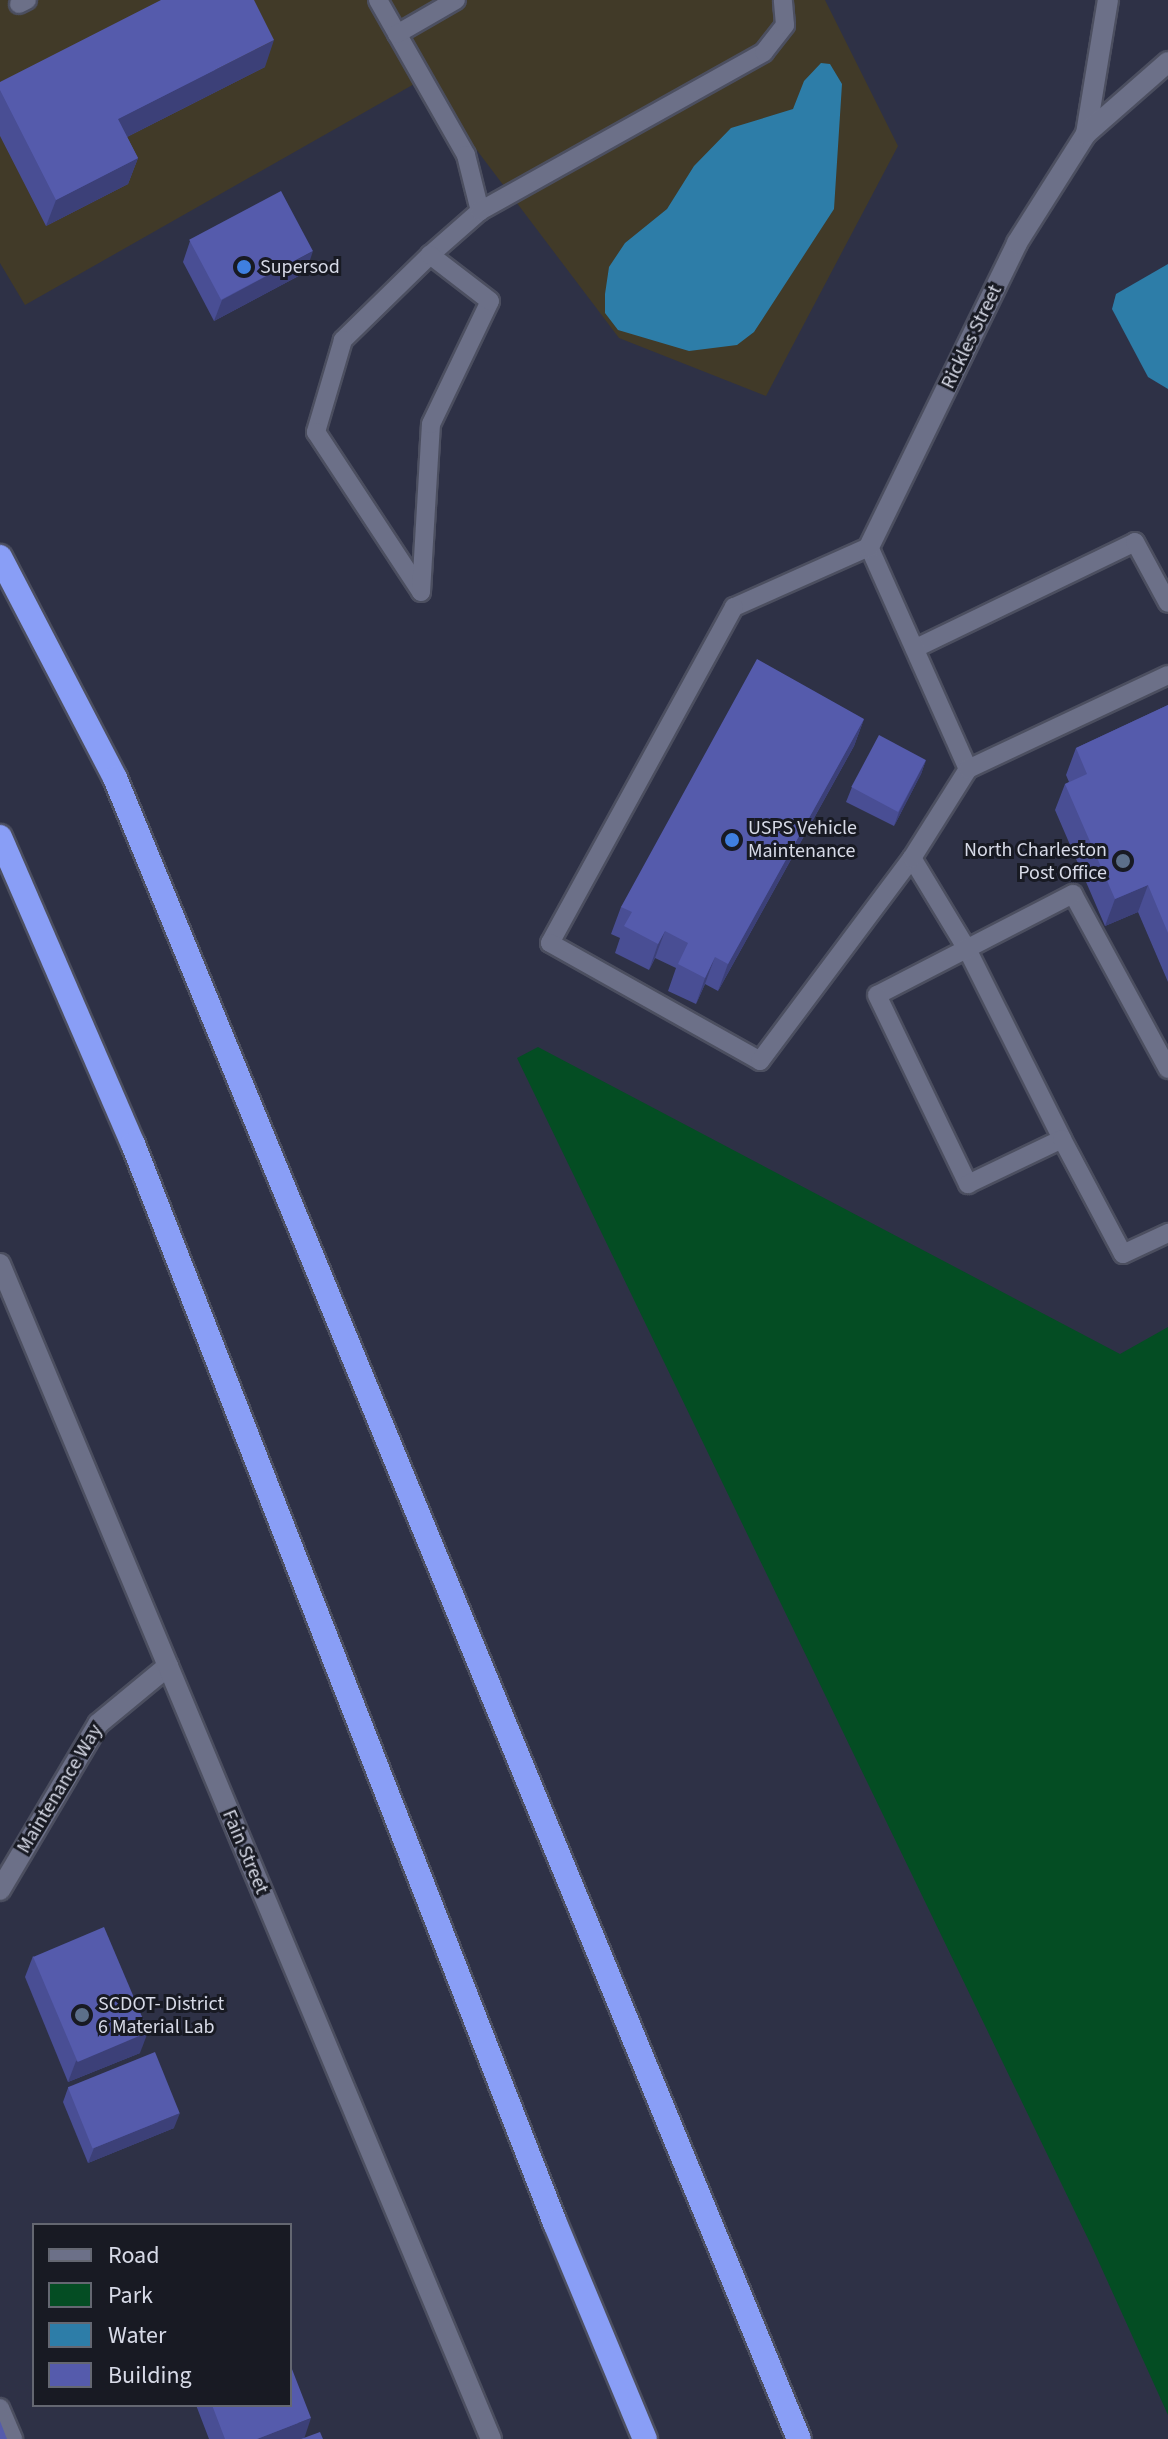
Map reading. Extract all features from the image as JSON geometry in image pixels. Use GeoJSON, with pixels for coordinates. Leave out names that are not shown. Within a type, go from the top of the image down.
{"type":"FeatureCollection","features":[{"type":"Feature","properties":{"kind":"highway"},"geometry":{"type":"LineString","coordinates":[[0,557],[115,778],[799,2439]]}},
{"type":"Feature","properties":{"kind":"highway"},"geometry":{"type":"LineString","coordinates":[[0,837],[133,1144],[645,2439]]}},
{"type":"Feature","properties":{"kind":"street","name":"Rickles Street"},"geometry":{"type":"LineString","coordinates":[[1086,134],[1108,0]]}},
{"type":"Feature","properties":{"kind":"street","name":"Rickles Street"},"geometry":{"type":"LineString","coordinates":[[869,547],[1017,243],[1086,134],[1168,62]]}},
{"type":"Feature","properties":{"kind":"street","name":"Fain Street"},"geometry":{"type":"LineString","coordinates":[[0,1264],[491,2439]]}},
{"type":"Feature","properties":{"kind":"street","name":"Maintenance Way"},"geometry":{"type":"LineString","coordinates":[[0,1890],[89,1736],[105,1715],[168,1666]]}},
{"type":"Feature","properties":{"kind":"lane"},"geometry":{"type":"LineString","coordinates":[[378,0],[466,155],[480,211]]}},
{"type":"Feature","properties":{"kind":"lane"},"geometry":{"type":"LineString","coordinates":[[397,34],[456,0]]}},
{"type":"Feature","properties":{"kind":"lane"},"geometry":{"type":"LineString","coordinates":[[430,255],[490,301],[431,424],[421,592],[316,432],[343,340],[430,255],[480,211],[764,52],[785,25],[783,0]]}},
{"type":"Feature","properties":{"kind":"lane"},"geometry":{"type":"LineString","coordinates":[[916,648],[1135,542],[1168,603]]}},
{"type":"Feature","properties":{"kind":"lane"},"geometry":{"type":"LineString","coordinates":[[968,769],[869,547],[734,607],[550,943],[760,1061],[912,858],[968,769],[1168,675]]}},
{"type":"Feature","properties":{"kind":"lane"},"geometry":{"type":"LineString","coordinates":[[912,858],[967,949],[1123,1254],[1168,1233]]}},
{"type":"Feature","properties":{"kind":"lane"},"geometry":{"type":"LineString","coordinates":[[1062,1139],[968,1184],[877,995],[1073,894],[1168,1069]]}},
{"type":"Feature","properties":{"kind":"lane"},"geometry":{"type":"LineString","coordinates":[[0,2408],[13,2439]]}},
{"type":"Feature","properties":{"kind":"shaded area"},"geometry":{"type":"Polygon","coordinates":[[[0,0],[825,0],[898,146],[766,396],[619,338],[423,79],[25,305],[0,263],[0,0]]]}},
{"type":"Feature","properties":{"kind":"green space"},"geometry":{"type":"Polygon","coordinates":[[[538,1047],[1120,1354],[1168,1327],[1168,2415],[1092,2247],[517,1058],[538,1047]]]}},
{"type":"Feature","properties":{"kind":"water"},"geometry":{"type":"Polygon","coordinates":[[[821,63],[830,64],[842,84],[834,209],[754,332],[737,345],[689,351],[618,330],[605,313],[605,294],[609,267],[625,243],[667,209],[694,166],[731,128],[793,109],[804,81],[821,63]]]}},
{"type":"Feature","properties":{"kind":"water"},"geometry":{"type":"Polygon","coordinates":[[[1168,264],[1168,389],[1148,377],[1112,309],[1116,294],[1168,264]]]}},
{"type":"Feature","properties":{"kind":"building"},"geometry":{"type":"Polygon","coordinates":[[[161,0],[254,0],[274,40],[118,119],[138,158],[56,200],[0,90],[0,82],[161,0]]]}},
{"type":"Feature","properties":{"kind":"building","name":"Supersod"},"geometry":{"type":"Polygon","coordinates":[[[281,191],[313,251],[221,300],[189,240],[281,191]]]}},
{"type":"Feature","properties":{"kind":"building","name":"USPS Vehicle Maintenance"},"geometry":{"type":"Polygon","coordinates":[[[757,659],[864,719],[728,964],[715,957],[705,978],[678,964],[688,943],[665,931],[658,944],[624,926],[632,912],[621,907],[757,659]]]}},
{"type":"Feature","properties":{"kind":"building","name":"North Charleston Post Office"},"geometry":{"type":"Polygon","coordinates":[[[1168,705],[1168,933],[1148,885],[1115,899],[1065,784],[1087,774],[1076,748],[1168,705]]]}},
{"type":"Feature","properties":{"kind":"building"},"geometry":{"type":"Polygon","coordinates":[[[879,735],[926,760],[898,812],[851,787],[879,735]]]}},
{"type":"Feature","properties":{"kind":"building","name":"SCDOT- District 6 Material Lab"},"geometry":{"type":"Polygon","coordinates":[[[104,1927],[149,2032],[78,2062],[33,1957],[104,1927]]]}},
{"type":"Feature","properties":{"kind":"building"},"geometry":{"type":"Polygon","coordinates":[[[155,2052],[180,2113],[93,2148],[68,2087],[155,2052]]]}},
{"type":"Feature","properties":{"kind":"building"},"geometry":{"type":"Polygon","coordinates":[[[292,2369],[311,2418],[257,2439],[225,2439],[213,2407],[292,2407],[292,2369]]]}},
{"type":"Feature","properties":{"kind":"building"},"geometry":{"type":"Polygon","coordinates":[[[0,2421],[7,2439],[0,2439],[0,2421]]]}},
{"type":"Feature","properties":{"kind":"building"},"geometry":{"type":"Polygon","coordinates":[[[320,2432],[323,2439],[301,2439],[320,2432]]]}},
{"type":"Feature","properties":{"kind":"place","name":"Supersod"},"geometry":{"type":"Point","coordinates":[244,267]}},
{"type":"Feature","properties":{"kind":"place","name":"USPS Vehicle Maintenance"},"geometry":{"type":"Point","coordinates":[732,840]}},
{"type":"Feature","properties":{"kind":"place","name":"North Charleston Post Office"},"geometry":{"type":"Point","coordinates":[1123,861]}},
{"type":"Feature","properties":{"kind":"place","name":"SCDOT- District 6 Material Lab"},"geometry":{"type":"Point","coordinates":[82,2015]}}]}
